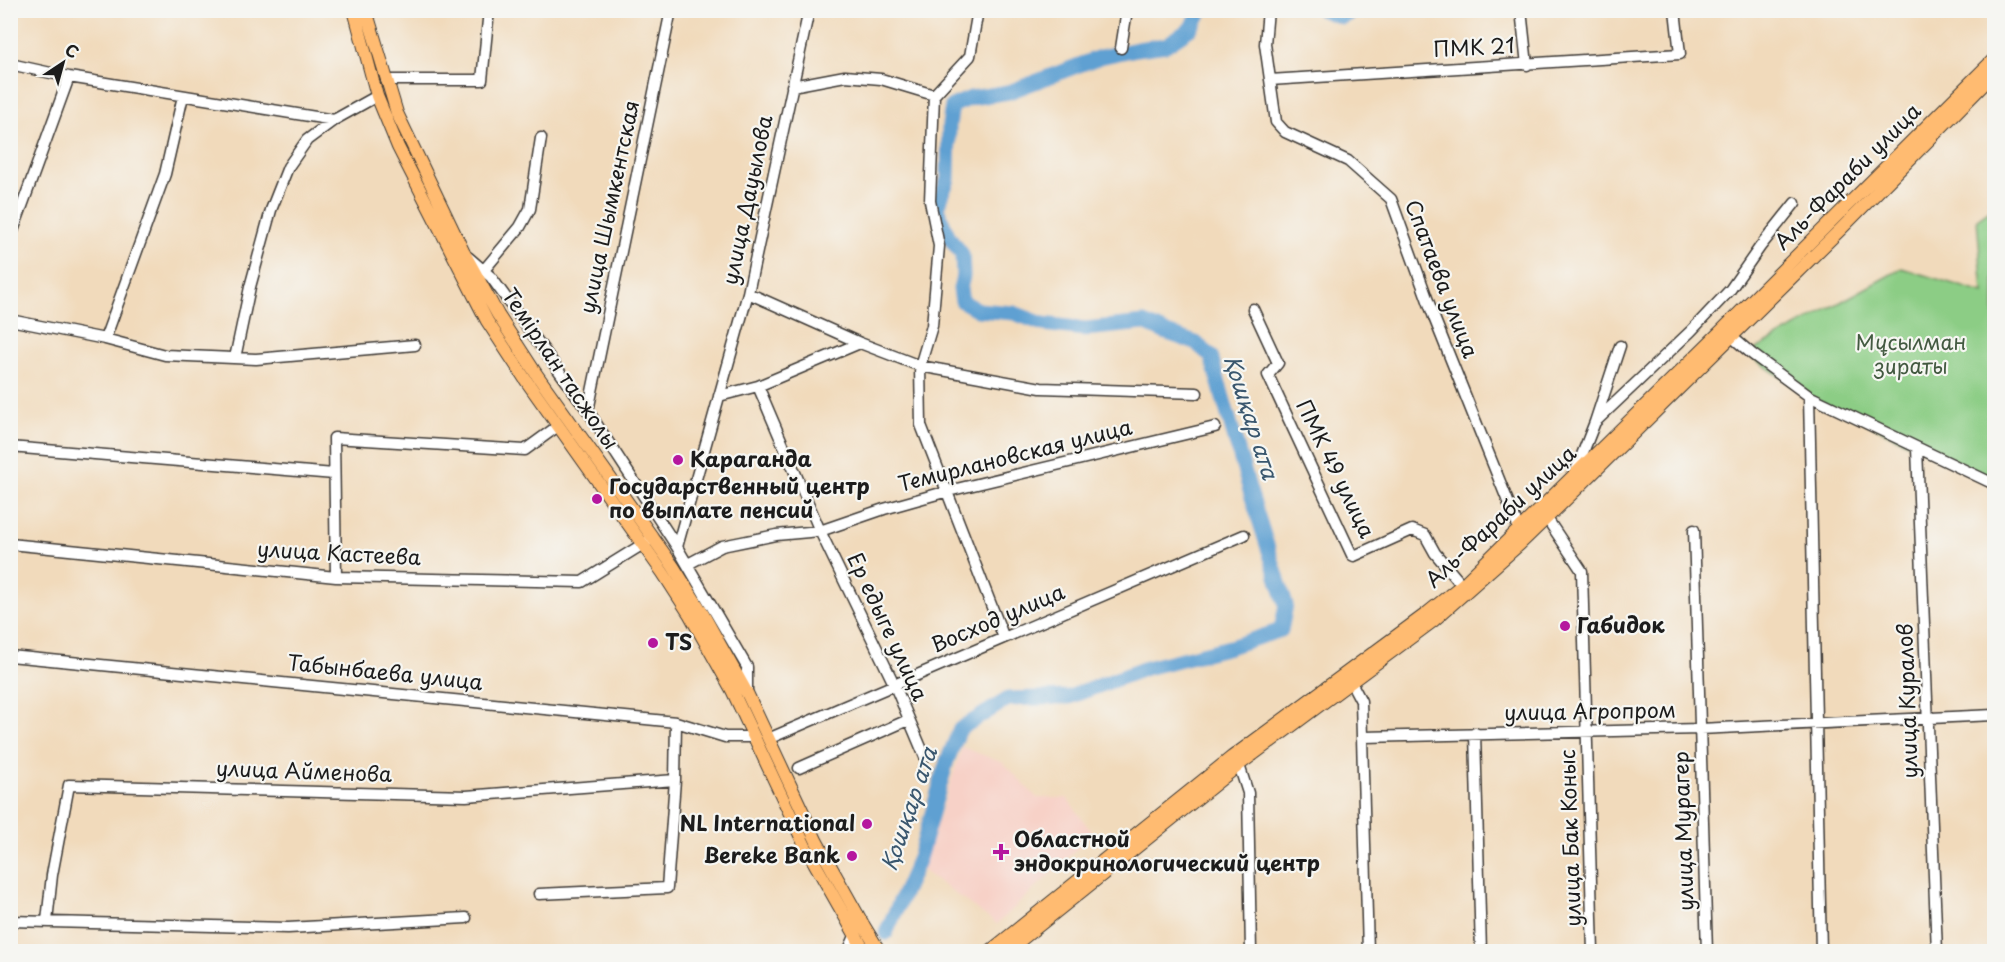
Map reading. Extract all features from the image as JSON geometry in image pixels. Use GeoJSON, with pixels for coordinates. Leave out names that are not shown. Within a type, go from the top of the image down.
{"type":"FeatureCollection","features":[{"type":"Feature","properties":{"kind":"main road","name":"Темірлан тасжолы"},"geometry":{"type":"LineString","coordinates":[[354,10],[378,96],[398,147],[487,321],[558,426],[700,609],[747,695],[817,842],[880,951]]}},
{"type":"Feature","properties":{"kind":"main road","name":"Темірлан тасжолы"},"geometry":{"type":"LineString","coordinates":[[366,10],[397,113],[464,253],[498,315],[647,541],[690,615],[732,690],[806,848],[865,951]]}},
{"type":"Feature","properties":{"kind":"main road","name":"Аль-Фараби улица"},"geometry":{"type":"LineString","coordinates":[[989,951],[1232,757],[1426,614],[1546,517],[1995,58]]}},
{"type":"Feature","properties":{"kind":"main road","name":"Аль-Фараби улица"},"geometry":{"type":"LineString","coordinates":[[1006,951],[1239,765],[1432,622],[1523,534],[1574,475],[1727,333],[1995,74]]}},
{"type":"Feature","properties":{"kind":"street"},"geometry":{"type":"LineString","coordinates":[[386,80],[482,80],[489,10]]}},
{"type":"Feature","properties":{"kind":"street","name":"улица Шымкентская"},"geometry":{"type":"LineString","coordinates":[[588,411],[672,10]]}},
{"type":"Feature","properties":{"kind":"street","name":"улица Дауылова"},"geometry":{"type":"LineString","coordinates":[[677,547],[748,293],[809,10]]}},
{"type":"Feature","properties":{"kind":"street"},"geometry":{"type":"LineString","coordinates":[[978,10],[970,56],[934,95],[930,201],[939,246],[932,326],[920,366],[921,425],[1004,638]]}},
{"type":"Feature","properties":{"kind":"street"},"geometry":{"type":"LineString","coordinates":[[1121,48],[1127,10]]}},
{"type":"Feature","properties":{"kind":"street","name":"Спатаева улица"},"geometry":{"type":"LineString","coordinates":[[1269,10],[1265,44],[1276,122],[1285,132],[1348,161],[1391,199],[1435,320],[1523,534]]}},
{"type":"Feature","properties":{"kind":"street"},"geometry":{"type":"LineString","coordinates":[[1521,10],[1527,65]]}},
{"type":"Feature","properties":{"kind":"street","name":"ПМК 21"},"geometry":{"type":"LineString","coordinates":[[1270,80],[1680,54],[1675,10]]}},
{"type":"Feature","properties":{"kind":"street"},"geometry":{"type":"LineString","coordinates":[[10,63],[69,77],[334,120]]}},
{"type":"Feature","properties":{"kind":"street"},"geometry":{"type":"LineString","coordinates":[[792,86],[845,76],[881,79],[934,95]]}},
{"type":"Feature","properties":{"kind":"street"},"geometry":{"type":"LineString","coordinates":[[10,239],[69,77]]}},
{"type":"Feature","properties":{"kind":"street"},"geometry":{"type":"LineString","coordinates":[[105,339],[165,174],[183,96]]}},
{"type":"Feature","properties":{"kind":"street"},"geometry":{"type":"LineString","coordinates":[[235,358],[250,287],[271,210],[288,167],[307,140],[334,120],[378,96]]}},
{"type":"Feature","properties":{"kind":"street"},"geometry":{"type":"LineString","coordinates":[[484,270],[520,226],[530,208],[541,138]]}},
{"type":"Feature","properties":{"kind":"street"},"geometry":{"type":"LineString","coordinates":[[1595,422],[1691,332],[1730,290],[1795,203]]}},
{"type":"Feature","properties":{"kind":"street"},"geometry":{"type":"LineString","coordinates":[[464,253],[491,277],[588,411],[677,547],[747,667],[747,695]]}},
{"type":"Feature","properties":{"kind":"street"},"geometry":{"type":"LineString","coordinates":[[748,293],[860,343],[920,366],[1041,388],[1197,393]]}},
{"type":"Feature","properties":{"kind":"street","name":"ПМК 49 улица"},"geometry":{"type":"LineString","coordinates":[[1253,309],[1278,363],[1268,375],[1352,555],[1412,530],[1419,531],[1425,535],[1436,553],[1462,585]]}},
{"type":"Feature","properties":{"kind":"street"},"geometry":{"type":"LineString","coordinates":[[10,320],[105,339],[165,355],[256,359],[415,345]]}},
{"type":"Feature","properties":{"kind":"street"},"geometry":{"type":"LineString","coordinates":[[1727,333],[1809,396],[1995,484]]}},
{"type":"Feature","properties":{"kind":"street"},"geometry":{"type":"LineString","coordinates":[[719,396],[758,386],[860,343]]}},
{"type":"Feature","properties":{"kind":"street"},"geometry":{"type":"LineString","coordinates":[[1574,475],[1595,422],[1620,346]]}},
{"type":"Feature","properties":{"kind":"street","name":"Ер едыге улица"},"geometry":{"type":"LineString","coordinates":[[758,386],[820,531],[895,686],[925,757]]}},
{"type":"Feature","properties":{"kind":"street"},"geometry":{"type":"LineString","coordinates":[[1809,396],[1821,951]]}},
{"type":"Feature","properties":{"kind":"street"},"geometry":{"type":"LineString","coordinates":[[336,577],[333,438],[525,450],[558,426]]}},
{"type":"Feature","properties":{"kind":"street","name":"Темирлановская улица"},"geometry":{"type":"LineString","coordinates":[[687,564],[722,546],[776,535],[820,531],[884,509],[948,492],[1215,427]]}},
{"type":"Feature","properties":{"kind":"street"},"geometry":{"type":"LineString","coordinates":[[10,447],[334,474]]}},
{"type":"Feature","properties":{"kind":"street","name":"улица Куралов"},"geometry":{"type":"LineString","coordinates":[[1917,448],[1937,951]]}},
{"type":"Feature","properties":{"kind":"street","name":"улица Бак Коныс"},"geometry":{"type":"LineString","coordinates":[[1546,517],[1582,571],[1593,951]]}},
{"type":"Feature","properties":{"kind":"street","name":"улица Мурагер"},"geometry":{"type":"LineString","coordinates":[[1694,530],[1707,951]]}},
{"type":"Feature","properties":{"kind":"street","name":"Восход улица"},"geometry":{"type":"LineString","coordinates":[[768,739],[1244,535]]}},
{"type":"Feature","properties":{"kind":"street","name":"улица Кастеева"},"geometry":{"type":"LineString","coordinates":[[10,544],[336,577],[582,582],[647,541]]}},
{"type":"Feature","properties":{"kind":"street","name":"Табынбаева улица"},"geometry":{"type":"LineString","coordinates":[[10,656],[676,722],[725,737],[753,737]]}},
{"type":"Feature","properties":{"kind":"street"},"geometry":{"type":"LineString","coordinates":[[1351,682],[1361,701],[1364,737],[1368,951]]}},
{"type":"Feature","properties":{"kind":"street","name":"улица Агропром"},"geometry":{"type":"LineString","coordinates":[[1364,737],[1700,729],[1995,715]]}},
{"type":"Feature","properties":{"kind":"street"},"geometry":{"type":"LineString","coordinates":[[799,768],[908,720]]}},
{"type":"Feature","properties":{"kind":"street"},"geometry":{"type":"LineString","coordinates":[[539,894],[667,888],[675,780],[676,722]]}},
{"type":"Feature","properties":{"kind":"street"},"geometry":{"type":"LineString","coordinates":[[1474,734],[1481,951]]}},
{"type":"Feature","properties":{"kind":"street"},"geometry":{"type":"LineString","coordinates":[[1239,765],[1248,793],[1251,951]]}},
{"type":"Feature","properties":{"kind":"street","name":"улица Айменова"},"geometry":{"type":"LineString","coordinates":[[47,921],[52,875],[69,785],[466,796],[675,780]]}},
{"type":"Feature","properties":{"kind":"street"},"geometry":{"type":"LineString","coordinates":[[10,921],[288,928],[466,918]]}},
{"type":"Feature","properties":{"kind":"street"},"geometry":{"type":"LineString","coordinates":[[848,951],[855,936]]}},
{"type":"Feature","properties":{"kind":"shaded area","name":"Областной эндокринологический центр"},"geometry":{"type":"Polygon","coordinates":[[[962,747],[1004,763],[1037,798],[1067,798],[1093,834],[997,924],[922,870],[962,747]]]}},
{"type":"Feature","properties":{"kind":"green space","name":"Мұсылман зираты"},"geometry":{"type":"Polygon","coordinates":[[[1994,207],[1994,484],[1809,396],[1747,354],[1902,268],[1983,293],[1977,219],[1994,207]]]}},
{"type":"Feature","properties":{"kind":"waterway","name":"Қошқар ата"},"geometry":{"type":"LineString","coordinates":[[886,933],[919,858],[947,761],[960,729],[1008,699],[1069,697],[1146,668],[1230,647],[1281,630],[1286,605],[1211,356],[1196,343],[1144,323],[1085,329],[1043,324],[1014,313],[978,310],[962,301],[960,289],[963,276],[962,254],[949,237],[937,208],[948,179],[949,125],[952,106],[971,98],[1009,92],[1100,57],[1166,45],[1190,29],[1202,10]]}},
{"type":"Feature","properties":{"kind":"waterway","name":"Қошқар ата"},"geometry":{"type":"LineString","coordinates":[[1322,10],[1342,17],[1356,10]]}},
{"type":"Feature","properties":{"kind":"place","name":"Караганда"},"geometry":{"type":"Point","coordinates":[678,460]}},
{"type":"Feature","properties":{"kind":"place","name":"Государственный центр по выплате пенсий"},"geometry":{"type":"Point","coordinates":[597,499]}},
{"type":"Feature","properties":{"kind":"place","name":"Габидок"},"geometry":{"type":"Point","coordinates":[1565,626]}},
{"type":"Feature","properties":{"kind":"place","name":"TS"},"geometry":{"type":"Point","coordinates":[653,643]}},
{"type":"Feature","properties":{"kind":"place","name":"NL International"},"geometry":{"type":"Point","coordinates":[867,824]}},
{"type":"Feature","properties":{"kind":"place","name":"Областной эндокринологический центр"},"geometry":{"type":"Point","coordinates":[1001,852]}},
{"type":"Feature","properties":{"kind":"place","name":"Bereke Bank"},"geometry":{"type":"Point","coordinates":[852,856]}}]}
